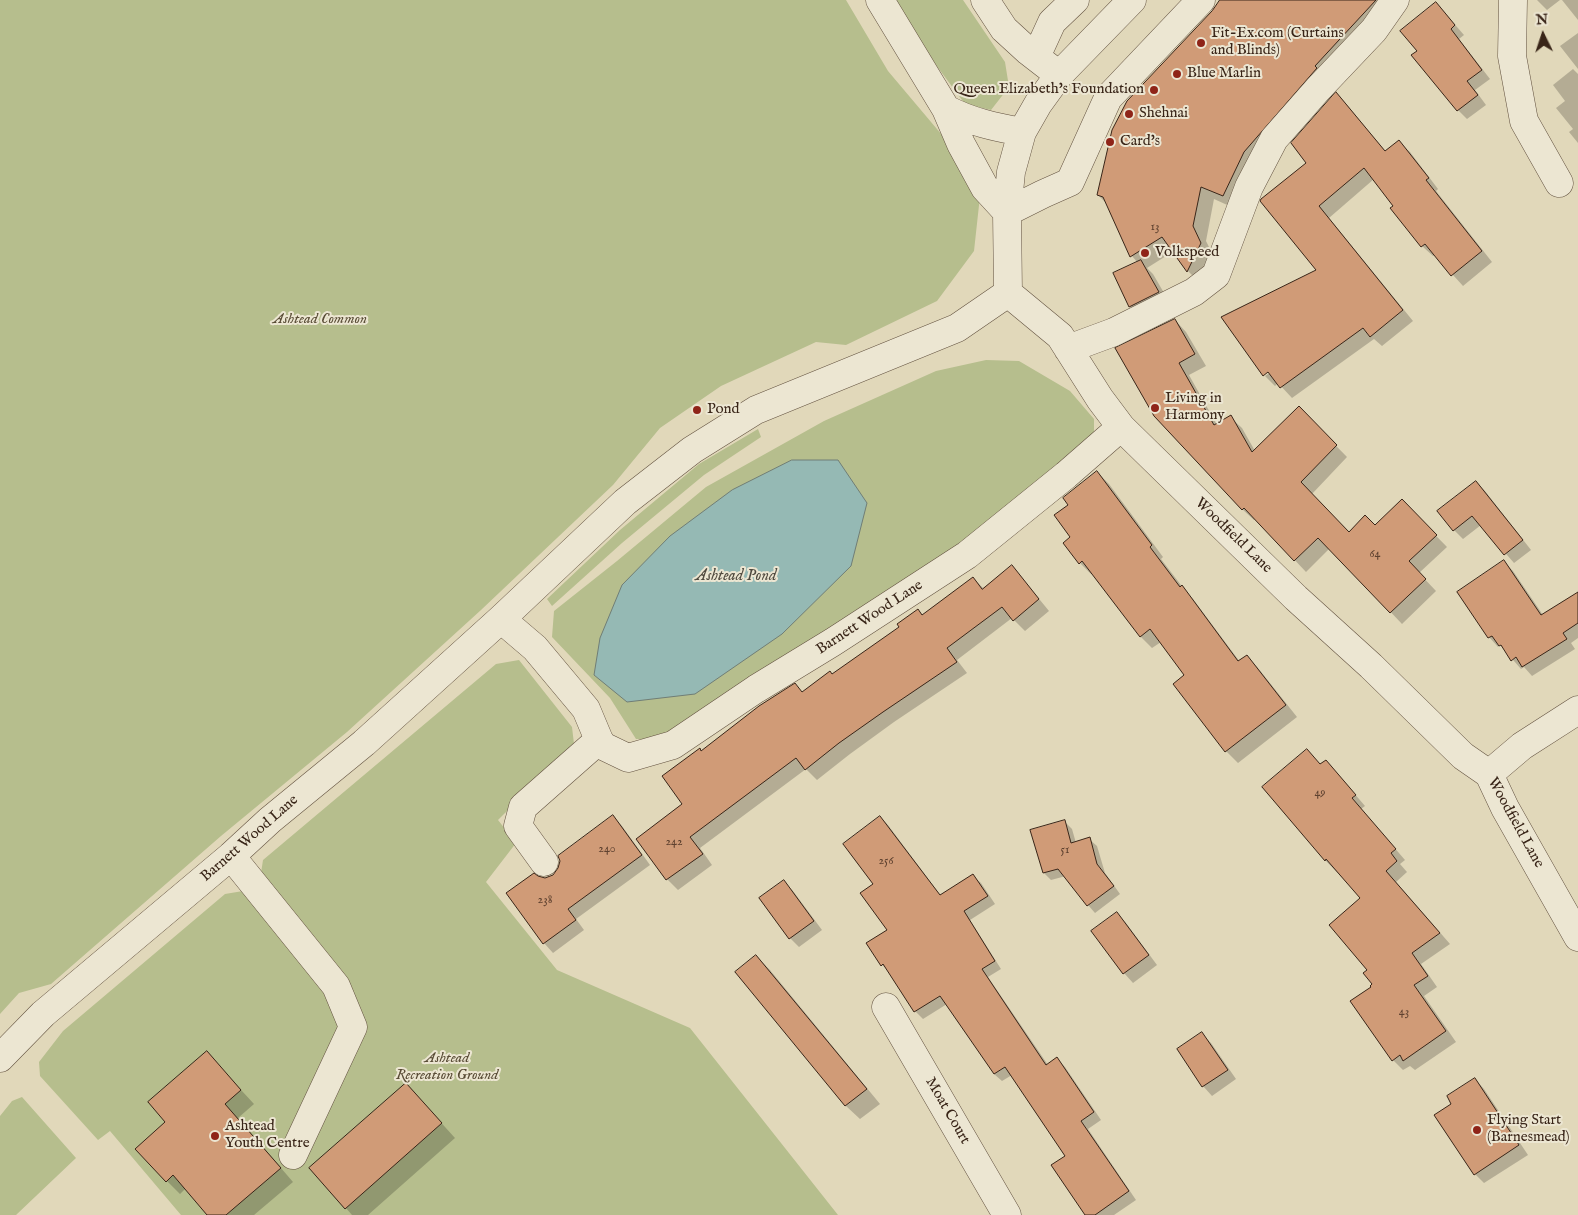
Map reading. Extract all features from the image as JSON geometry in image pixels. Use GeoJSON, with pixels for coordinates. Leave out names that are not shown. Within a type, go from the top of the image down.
{"type":"FeatureCollection","features":[{"type":"Feature","properties":{"kind":"street"},"geometry":{"type":"LineString","coordinates":[[880,0],[946,109],[961,144],[985,188],[1007,212]]}},
{"type":"Feature","properties":{"kind":"street"},"geometry":{"type":"LineString","coordinates":[[985,0],[1004,29],[1059,75]]}},
{"type":"Feature","properties":{"kind":"street"},"geometry":{"type":"LineString","coordinates":[[1036,57],[1052,22],[1075,0]]}},
{"type":"Feature","properties":{"kind":"street"},"geometry":{"type":"LineString","coordinates":[[1008,294],[1007,212],[1011,172],[1022,132],[1038,104],[1059,75],[1132,0]]}},
{"type":"Feature","properties":{"kind":"street"},"geometry":{"type":"LineString","coordinates":[[1007,212],[1070,182],[1108,98],[1201,0]]}},
{"type":"Feature","properties":{"kind":"street"},"geometry":{"type":"LineString","coordinates":[[1068,349],[1114,332],[1194,292],[1216,275],[1249,187],[1274,139],[1318,88],[1374,30],[1395,0]]}},
{"type":"Feature","properties":{"kind":"street"},"geometry":{"type":"LineString","coordinates":[[1513,0],[1512,56],[1524,121],[1559,183]]}},
{"type":"Feature","properties":{"kind":"street"},"geometry":{"type":"LineString","coordinates":[[946,109],[964,118],[993,127],[1022,132]]}},
{"type":"Feature","properties":{"kind":"street","name":"Woodfield Lane"},"geometry":{"type":"LineString","coordinates":[[1008,294],[1060,336],[1100,399],[1121,426],[1296,598],[1371,666],[1463,756],[1489,774],[1505,808],[1578,937]]}},
{"type":"Feature","properties":{"kind":"street","name":"Barnett Wood Lane"},"geometry":{"type":"LineString","coordinates":[[0,1058],[43,1014],[231,856],[270,820],[364,743],[625,502],[692,450],[756,410],[957,328],[1008,294]]}},
{"type":"Feature","properties":{"kind":"street","name":"Barnett Wood Lane"},"geometry":{"type":"LineString","coordinates":[[599,740],[603,746],[628,758],[673,745],[756,689],[966,556],[1066,475],[1121,426]]}},
{"type":"Feature","properties":{"kind":"street"},"geometry":{"type":"LineString","coordinates":[[500,619],[535,648],[586,709],[599,740],[523,807],[518,826],[544,862]]}},
{"type":"Feature","properties":{"kind":"street"},"geometry":{"type":"LineString","coordinates":[[1489,774],[1522,746],[1578,710]]}},
{"type":"Feature","properties":{"kind":"street"},"geometry":{"type":"LineString","coordinates":[[231,856],[336,986],[354,1028],[293,1155]]}},
{"type":"Feature","properties":{"kind":"street","name":"Moat Court"},"geometry":{"type":"LineString","coordinates":[[886,1007],[1007,1215]]}},
{"type":"Feature","properties":{"kind":"green space","name":"Ashtead Common"},"geometry":{"type":"Polygon","coordinates":[[[0,0],[846,0],[888,71],[958,154],[980,196],[974,251],[937,301],[846,345],[816,342],[721,386],[660,428],[613,485],[481,610],[347,732],[221,836],[51,984],[19,993],[0,1014],[0,0]]]}},
{"type":"Feature","properties":{"kind":"green space"},"geometry":{"type":"Polygon","coordinates":[[[892,0],[963,0],[1005,62],[1009,87],[991,110],[965,104],[892,0]]]}},
{"type":"Feature","properties":{"kind":"green space"},"geometry":{"type":"Polygon","coordinates":[[[986,360],[1019,361],[1070,391],[1094,419],[1094,437],[971,539],[667,739],[636,739],[610,698],[552,637],[554,611],[706,487],[824,421],[936,371],[986,360]]]}},
{"type":"Feature","properties":{"kind":"green space"},"geometry":{"type":"Polygon","coordinates":[[[758,429],[761,437],[704,475],[622,543],[552,606],[547,599],[620,530],[699,464],[758,429]]]}},
{"type":"Feature","properties":{"kind":"green space","name":"Ashtead Recreation Ground"},"geometry":{"type":"Polygon","coordinates":[[[519,660],[572,727],[574,744],[498,820],[516,843],[486,882],[557,970],[690,1028],[838,1215],[181,1215],[110,1131],[98,1140],[40,1076],[39,1062],[63,1031],[225,894],[243,891],[261,873],[263,860],[496,664],[519,660]]]}},
{"type":"Feature","properties":{"kind":"green space"},"geometry":{"type":"Polygon","coordinates":[[[22,1097],[76,1158],[16,1215],[0,1215],[0,1116],[12,1101],[22,1097]]]}},
{"type":"Feature","properties":{"kind":"water","name":"Ashtead Pond"},"geometry":{"type":"Polygon","coordinates":[[[792,460],[838,460],[867,503],[851,566],[782,634],[695,694],[627,702],[594,675],[600,638],[622,585],[670,536],[732,490],[792,460]]]}},
{"type":"Feature","properties":{"kind":"building"},"geometry":{"type":"Polygon","coordinates":[[[1220,0],[1376,0],[1315,66],[1317,68],[1244,152],[1223,196],[1201,187],[1193,226],[1201,243],[1187,272],[1162,237],[1130,257],[1103,197],[1097,195],[1112,130],[1127,101],[1212,11],[1220,0]]]}},
{"type":"Feature","properties":{"kind":"building"},"geometry":{"type":"Polygon","coordinates":[[[1436,2],[1455,25],[1451,29],[1482,70],[1467,81],[1478,95],[1457,111],[1411,55],[1417,51],[1400,31],[1436,2]]]}},
{"type":"Feature","properties":{"kind":"building"},"geometry":{"type":"Polygon","coordinates":[[[1336,92],[1385,151],[1399,140],[1429,178],[1426,180],[1482,251],[1451,276],[1425,244],[1421,247],[1390,208],[1393,206],[1364,168],[1319,206],[1403,310],[1370,337],[1363,328],[1280,388],[1268,372],[1263,376],[1221,317],[1316,270],[1260,201],[1306,163],[1291,143],[1336,92]]]}},
{"type":"Feature","properties":{"kind":"building"},"geometry":{"type":"Polygon","coordinates":[[[1141,260],[1159,292],[1129,307],[1113,273],[1141,260]]]}},
{"type":"Feature","properties":{"kind":"building"},"geometry":{"type":"Polygon","coordinates":[[[1175,319],[1195,354],[1179,363],[1214,425],[1231,415],[1252,452],[1299,406],[1337,445],[1301,482],[1349,532],[1365,515],[1375,525],[1402,499],[1437,535],[1409,561],[1426,579],[1390,613],[1318,538],[1294,561],[1244,508],[1242,510],[1154,416],[1115,348],[1175,319]]]}},
{"type":"Feature","properties":{"kind":"building"},"geometry":{"type":"Polygon","coordinates":[[[1097,471],[1152,545],[1150,547],[1180,587],[1182,585],[1238,661],[1247,655],[1286,705],[1225,752],[1173,684],[1184,675],[1150,629],[1140,637],[1082,561],[1079,564],[1063,543],[1070,537],[1054,515],[1068,505],[1063,498],[1097,471]]]}},
{"type":"Feature","properties":{"kind":"building"},"geometry":{"type":"Polygon","coordinates":[[[1476,481],[1523,540],[1504,555],[1472,516],[1453,531],[1437,511],[1476,481]]]}},
{"type":"Feature","properties":{"kind":"building"},"geometry":{"type":"Polygon","coordinates":[[[1504,560],[1541,615],[1578,592],[1578,623],[1563,633],[1567,639],[1522,667],[1516,657],[1511,661],[1501,645],[1499,646],[1492,636],[1488,638],[1457,592],[1504,560]]]}},
{"type":"Feature","properties":{"kind":"building"},"geometry":{"type":"Polygon","coordinates":[[[1012,565],[1039,599],[1013,621],[1002,607],[947,648],[957,662],[839,743],[805,770],[796,758],[690,837],[703,854],[666,880],[636,839],[682,804],[662,776],[700,748],[701,751],[759,706],[795,683],[802,692],[830,671],[832,674],[899,627],[897,624],[918,609],[922,615],[973,577],[982,589],[1012,565]]]}},
{"type":"Feature","properties":{"kind":"building"},"geometry":{"type":"Polygon","coordinates":[[[1307,749],[1320,764],[1326,760],[1356,795],[1352,798],[1396,849],[1391,853],[1397,861],[1386,871],[1440,933],[1412,953],[1428,976],[1414,985],[1446,1031],[1403,1061],[1400,1055],[1392,1061],[1350,1001],[1371,987],[1372,984],[1363,973],[1367,970],[1329,925],[1360,898],[1326,859],[1325,861],[1262,787],[1307,749]]]}},
{"type":"Feature","properties":{"kind":"building"},"geometry":{"type":"Polygon","coordinates":[[[613,815],[642,855],[568,909],[576,920],[543,944],[506,893],[534,873],[545,878],[553,875],[560,861],[558,856],[613,815]]]}},
{"type":"Feature","properties":{"kind":"building"},"geometry":{"type":"Polygon","coordinates":[[[880,816],[940,895],[973,874],[988,896],[964,911],[995,961],[982,969],[1046,1065],[1057,1057],[1094,1112],[1081,1121],[1129,1191],[1095,1215],[1085,1215],[1051,1165],[1065,1156],[1005,1067],[994,1074],[940,996],[914,1012],[883,964],[881,966],[866,943],[887,930],[860,893],[873,884],[843,844],[880,816]]]}},
{"type":"Feature","properties":{"kind":"building"},"geometry":{"type":"Polygon","coordinates":[[[1065,820],[1071,843],[1090,837],[1097,864],[1114,886],[1087,906],[1058,869],[1043,873],[1030,830],[1065,820]]]}},
{"type":"Feature","properties":{"kind":"building"},"geometry":{"type":"Polygon","coordinates":[[[784,880],[814,921],[789,939],[759,898],[784,880]]]}},
{"type":"Feature","properties":{"kind":"building"},"geometry":{"type":"Polygon","coordinates":[[[1117,912],[1149,955],[1123,974],[1091,931],[1117,912]]]}},
{"type":"Feature","properties":{"kind":"building"},"geometry":{"type":"Polygon","coordinates":[[[756,955],[867,1089],[845,1106],[735,972],[756,955]]]}},
{"type":"Feature","properties":{"kind":"building"},"geometry":{"type":"Polygon","coordinates":[[[1202,1032],[1228,1070],[1202,1087],[1177,1049],[1202,1032]]]}},
{"type":"Feature","properties":{"kind":"building","name":"Ashtead Youth Centre"},"geometry":{"type":"Polygon","coordinates":[[[207,1051],[241,1090],[225,1104],[281,1168],[226,1215],[207,1215],[173,1175],[166,1182],[135,1149],[165,1122],[148,1102],[207,1051]]]}},
{"type":"Feature","properties":{"kind":"building","name":"Flying Start (Barnesmead)"},"geometry":{"type":"Polygon","coordinates":[[[1475,1078],[1519,1145],[1474,1175],[1434,1115],[1451,1104],[1447,1096],[1475,1078]]]}},
{"type":"Feature","properties":{"kind":"building"},"geometry":{"type":"Polygon","coordinates":[[[406,1083],[442,1123],[345,1209],[309,1168],[406,1083]]]}},
{"type":"Feature","properties":{"kind":"place","name":"Fit-Ex.com (Curtains and Blinds)"},"geometry":{"type":"Point","coordinates":[1201,43]}},
{"type":"Feature","properties":{"kind":"place","name":"Blue Marlin"},"geometry":{"type":"Point","coordinates":[1177,74]}},
{"type":"Feature","properties":{"kind":"place","name":"Queen Elizabeth's Foundation"},"geometry":{"type":"Point","coordinates":[1154,90]}},
{"type":"Feature","properties":{"kind":"place","name":"Shehnai"},"geometry":{"type":"Point","coordinates":[1129,114]}},
{"type":"Feature","properties":{"kind":"place","name":"Card's"},"geometry":{"type":"Point","coordinates":[1110,142]}},
{"type":"Feature","properties":{"kind":"place","name":"Volkspeed"},"geometry":{"type":"Point","coordinates":[1145,253]}},
{"type":"Feature","properties":{"kind":"place","name":"Living in Harmony"},"geometry":{"type":"Point","coordinates":[1155,408]}},
{"type":"Feature","properties":{"kind":"place","name":"Pond"},"geometry":{"type":"Point","coordinates":[697,410]}},
{"type":"Feature","properties":{"kind":"place","name":"Flying Start (Barnesmead)"},"geometry":{"type":"Point","coordinates":[1477,1130]}},
{"type":"Feature","properties":{"kind":"place","name":"Ashtead Youth Centre"},"geometry":{"type":"Point","coordinates":[215,1136]}}]}
